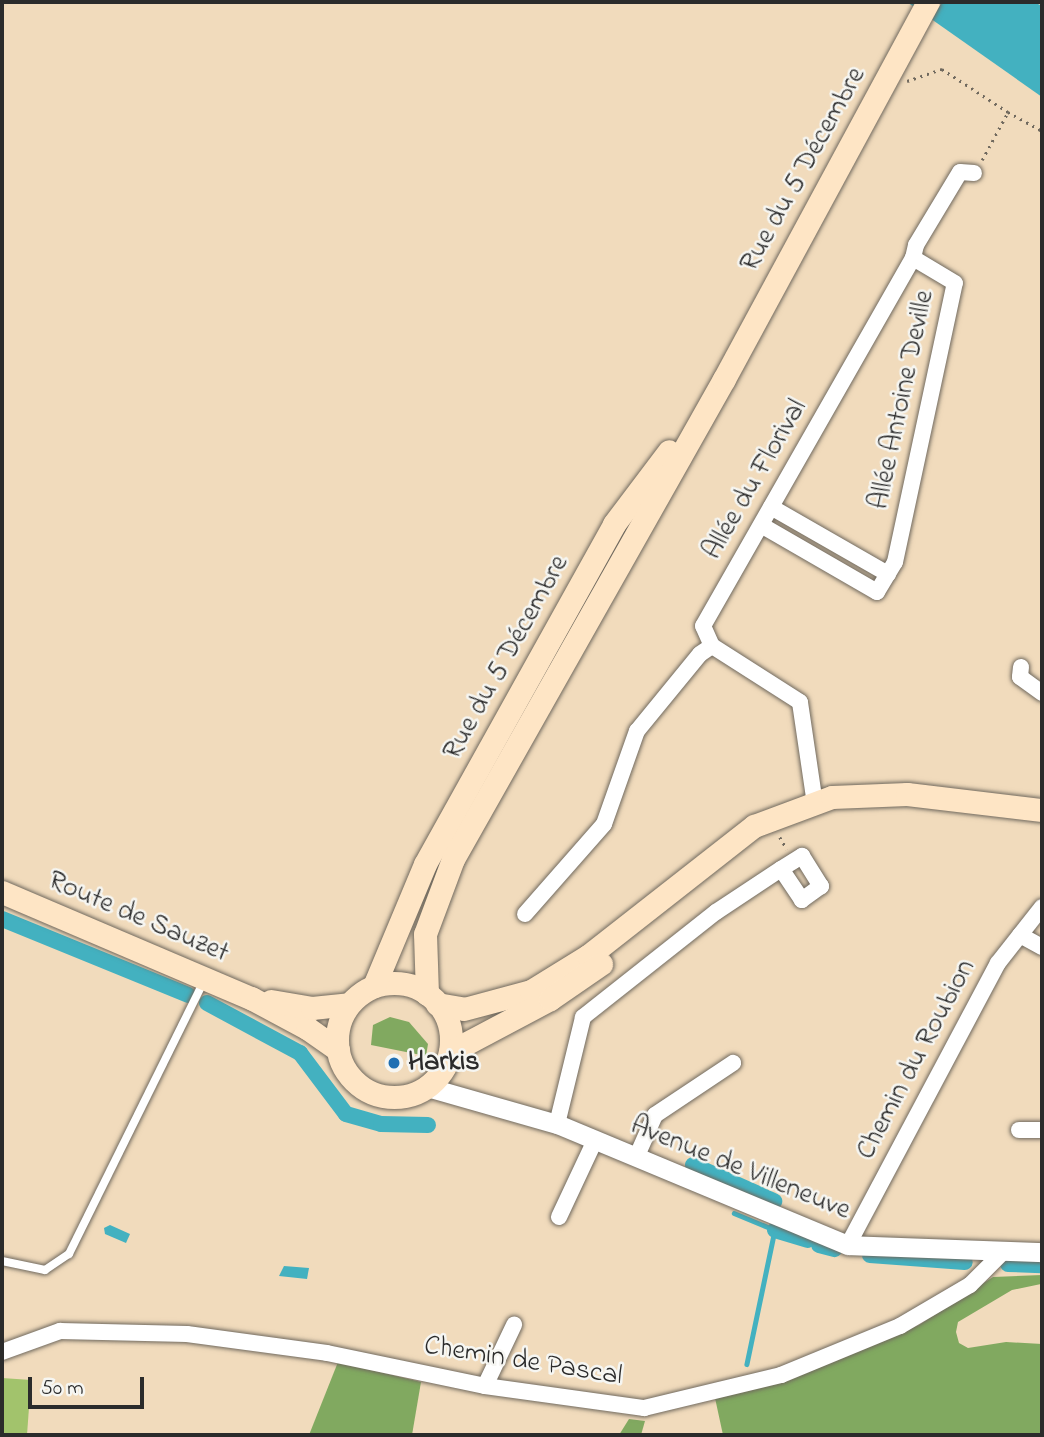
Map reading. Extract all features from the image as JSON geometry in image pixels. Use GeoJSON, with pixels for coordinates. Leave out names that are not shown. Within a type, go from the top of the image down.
{"type":"FeatureCollection","features":[{"type":"Feature","properties":{"kind":"main road","name":"Rue du 5 Décembre"},"geometry":{"type":"LineString","coordinates":[[432,999],[425,934],[453,859],[724,379],[928,2]]}},
{"type":"Feature","properties":{"kind":"main road","name":"Rue du 5 Décembre"},"geometry":{"type":"LineString","coordinates":[[374,986],[425,864],[614,524],[724,379]]}},
{"type":"Feature","properties":{"kind":"main road"},"geometry":{"type":"LineString","coordinates":[[432,999],[446,1018],[450,1052],[437,1077],[426,1087],[409,1095],[372,1093],[344,1068],[338,1050],[337,1034],[349,1004],[374,986],[402,985],[432,999],[464,1009],[531,991],[588,956],[754,826],[832,797],[907,794],[1042,810]]}},
{"type":"Feature","properties":{"kind":"main road"},"geometry":{"type":"LineString","coordinates":[[450,1052],[550,999],[594,970],[768,835],[835,808],[907,794]]}},
{"type":"Feature","properties":{"kind":"main road","name":"Route de Sauzet"},"geometry":{"type":"LineString","coordinates":[[2,892],[251,998],[338,1050]]}},
{"type":"Feature","properties":{"kind":"main road","name":"Route de Sauzet"},"geometry":{"type":"LineString","coordinates":[[251,998],[312,1008],[349,1004]]}},
{"type":"Feature","properties":{"kind":"street","name":"Allée du Florival"},"geometry":{"type":"LineString","coordinates":[[712,646],[703,626],[960,172],[974,173]]}},
{"type":"Feature","properties":{"kind":"street","name":"Allée Antoine Deville"},"geometry":{"type":"LineString","coordinates":[[888,574],[895,562],[955,283],[913,258]]}},
{"type":"Feature","properties":{"kind":"street"},"geometry":{"type":"LineString","coordinates":[[761,525],[877,592],[888,574],[771,507]]}},
{"type":"Feature","properties":{"kind":"street"},"geometry":{"type":"LineString","coordinates":[[525,914],[604,824],[637,731],[700,654],[712,646],[800,702],[815,804]]}},
{"type":"Feature","properties":{"kind":"street"},"geometry":{"type":"LineString","coordinates":[[1021,667],[1020,677],[1042,693]]}},
{"type":"Feature","properties":{"kind":"street"},"geometry":{"type":"LineString","coordinates":[[557,1124],[583,1017],[716,912],[781,869]]}},
{"type":"Feature","properties":{"kind":"street","name":"Chemin du Roubion"},"geometry":{"type":"LineString","coordinates":[[848,1245],[976,1003],[1020,935],[1042,907]]}},
{"type":"Feature","properties":{"kind":"street"},"geometry":{"type":"LineString","coordinates":[[1020,935],[1042,947]]}},
{"type":"Feature","properties":{"kind":"street"},"geometry":{"type":"LineString","coordinates":[[636,1158],[655,1115],[733,1063]]}},
{"type":"Feature","properties":{"kind":"street","name":"Avenue de Villeneuve"},"geometry":{"type":"LineString","coordinates":[[426,1087],[557,1124],[848,1245],[1042,1252]]}},
{"type":"Feature","properties":{"kind":"street"},"geometry":{"type":"LineString","coordinates":[[1019,1130],[1042,1130]]}},
{"type":"Feature","properties":{"kind":"street"},"geometry":{"type":"LineString","coordinates":[[559,1217],[595,1140]]}},
{"type":"Feature","properties":{"kind":"street","name":"Chemin de Pascal"},"geometry":{"type":"LineString","coordinates":[[2,1352],[60,1331],[187,1334],[327,1353],[485,1386],[644,1408],[781,1375],[900,1326],[970,1285],[1004,1251]]}},
{"type":"Feature","properties":{"kind":"street"},"geometry":{"type":"LineString","coordinates":[[485,1386],[514,1325]]}},
{"type":"Feature","properties":{"kind":"lane"},"geometry":{"type":"LineString","coordinates":[[2,1261],[45,1270],[69,1254],[205,979]]}},
{"type":"Feature","properties":{"kind":"path"},"geometry":{"type":"LineString","coordinates":[[892,71],[899,84],[942,69],[1042,131]]}},
{"type":"Feature","properties":{"kind":"path"},"geometry":{"type":"LineString","coordinates":[[974,173],[1008,111]]}},
{"type":"Feature","properties":{"kind":"green space"},"geometry":{"type":"Polygon","coordinates":[[[390,1017],[409,1022],[428,1044],[426,1056],[371,1045],[373,1025],[390,1017]]]}},
{"type":"Feature","properties":{"kind":"green space"},"geometry":{"type":"Polygon","coordinates":[[[1042,1275],[1041,1284],[1012,1290],[958,1322],[956,1332],[959,1343],[968,1348],[1006,1342],[1042,1344],[1042,1435],[723,1435],[715,1398],[788,1379],[919,1325],[993,1277],[1042,1275]]]}},
{"type":"Feature","properties":{"kind":"green space"},"geometry":{"type":"Polygon","coordinates":[[[338,1362],[421,1382],[412,1435],[309,1435],[338,1362]]]}},
{"type":"Feature","properties":{"kind":"green space"},"geometry":{"type":"Polygon","coordinates":[[[2,1378],[31,1380],[27,1435],[2,1435],[2,1378]]]}},
{"type":"Feature","properties":{"kind":"green space"},"geometry":{"type":"Polygon","coordinates":[[[629,1419],[645,1421],[641,1435],[619,1435],[629,1419]]]}},
{"type":"Feature","properties":{"kind":"water"},"geometry":{"type":"Polygon","coordinates":[[[907,2],[1034,2],[1042,6],[1042,97],[907,2]]]}},
{"type":"Feature","properties":{"kind":"water"},"geometry":{"type":"Polygon","coordinates":[[[110,1225],[130,1234],[126,1243],[105,1234],[104,1228],[110,1225]]]}},
{"type":"Feature","properties":{"kind":"water"},"geometry":{"type":"Polygon","coordinates":[[[284,1266],[309,1268],[307,1279],[279,1276],[284,1266]]]}},
{"type":"Feature","properties":{"kind":"waterway"},"geometry":{"type":"LineString","coordinates":[[2,919],[188,995]]}},
{"type":"Feature","properties":{"kind":"waterway"},"geometry":{"type":"LineString","coordinates":[[207,1003],[300,1053],[346,1114],[381,1124],[428,1125]]}},
{"type":"Feature","properties":{"kind":"waterway"},"geometry":{"type":"LineString","coordinates":[[693,1165],[774,1201]]}},
{"type":"Feature","properties":{"kind":"waterway"},"geometry":{"type":"LineString","coordinates":[[734,1213],[775,1230],[747,1364]]}},
{"type":"Feature","properties":{"kind":"waterway"},"geometry":{"type":"LineString","coordinates":[[775,1230],[807,1240]]}},
{"type":"Feature","properties":{"kind":"waterway"},"geometry":{"type":"LineString","coordinates":[[819,1245],[834,1249]]}},
{"type":"Feature","properties":{"kind":"waterway"},"geometry":{"type":"LineString","coordinates":[[870,1255],[965,1262]]}},
{"type":"Feature","properties":{"kind":"waterway"},"geometry":{"type":"LineString","coordinates":[[1008,1264],[1042,1265]]}},
{"type":"Feature","properties":{"kind":"place","name":"Harkis"},"geometry":{"type":"Point","coordinates":[394,1063]}}]}
